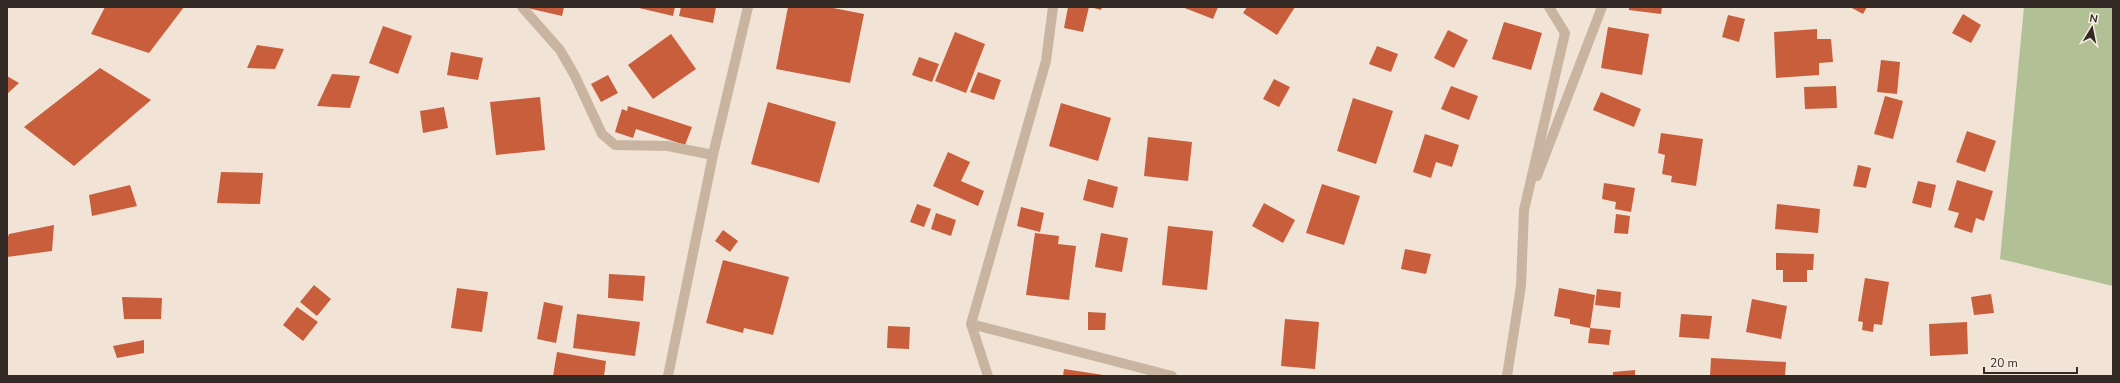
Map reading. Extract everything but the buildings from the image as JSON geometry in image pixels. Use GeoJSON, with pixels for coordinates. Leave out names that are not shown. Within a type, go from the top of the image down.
{"type":"FeatureCollection","features":[{"type":"Feature","properties":{"kind":"street"},"geometry":{"type":"LineString","coordinates":[[522,7],[560,50],[575,76],[602,134],[615,146],[668,146],[713,156]]}},
{"type":"Feature","properties":{"kind":"street"},"geometry":{"type":"LineString","coordinates":[[668,376],[713,156],[748,7]]}},
{"type":"Feature","properties":{"kind":"street"},"geometry":{"type":"LineString","coordinates":[[988,376],[971,324],[1046,61],[1053,7]]}},
{"type":"Feature","properties":{"kind":"street"},"geometry":{"type":"LineString","coordinates":[[1507,376],[1521,286],[1524,210],[1564,33],[1549,7]]}},
{"type":"Feature","properties":{"kind":"street"},"geometry":{"type":"LineString","coordinates":[[1524,210],[1602,7]]}},
{"type":"Feature","properties":{"kind":"street"},"geometry":{"type":"LineString","coordinates":[[971,324],[1172,376]]}},
{"type":"Feature","properties":{"kind":"green space"},"geometry":{"type":"Polygon","coordinates":[[[2024,7],[2113,7],[2113,286],[2000,259],[2024,7]]]}}]}
